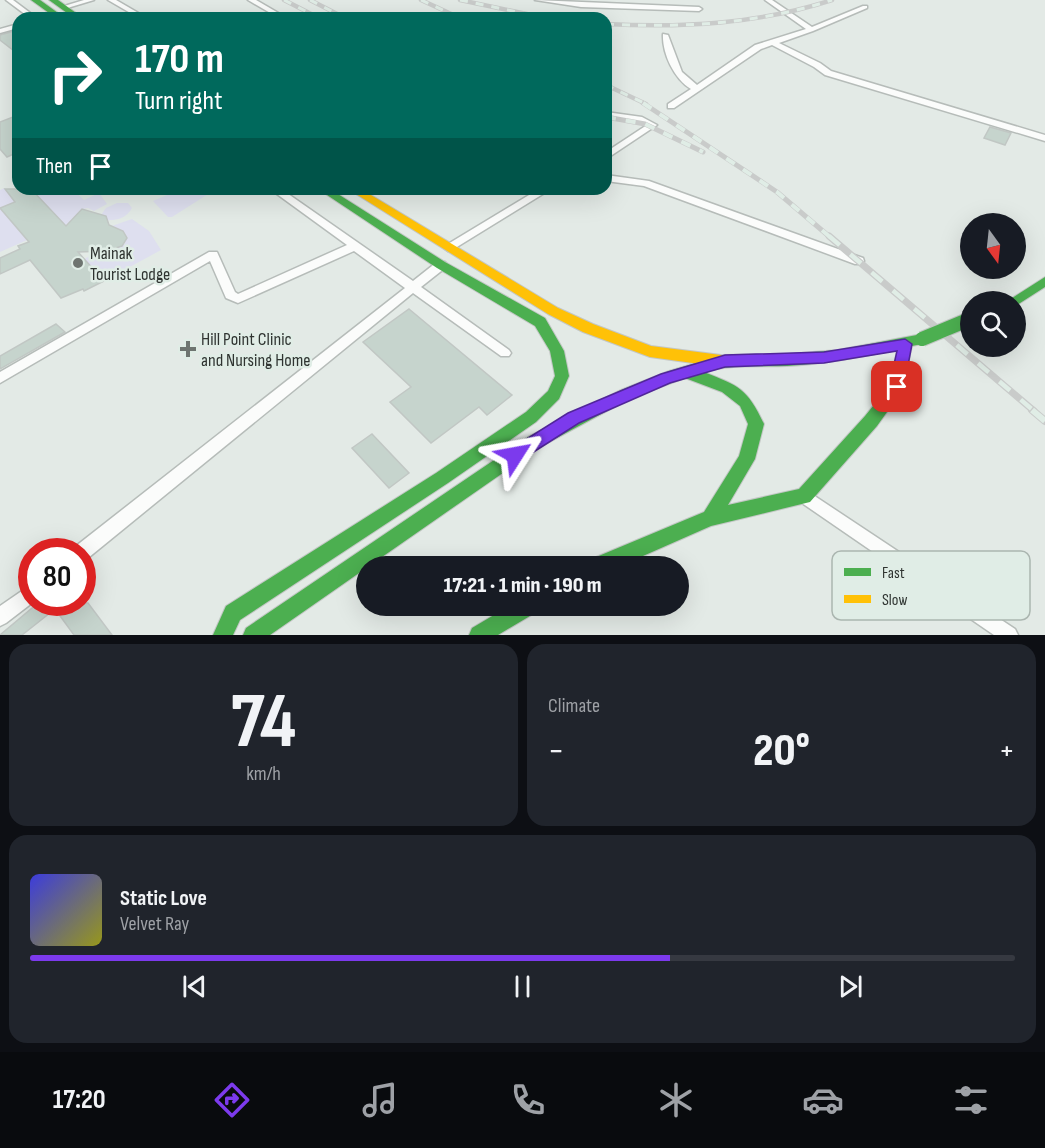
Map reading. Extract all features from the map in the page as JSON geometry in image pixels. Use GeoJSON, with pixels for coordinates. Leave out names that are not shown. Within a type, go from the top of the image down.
{"type":"FeatureCollection","features":[{"type":"Feature","properties":{"kind":"main road"},"geometry":{"type":"LineString","coordinates":[[35,0],[61,12]]}},
{"type":"Feature","properties":{"kind":"main road"},"geometry":{"type":"LineString","coordinates":[[223,635],[233,613],[442,478],[531,417],[554,395],[561,376],[556,351],[540,322],[441,265],[332,195]]}},
{"type":"Feature","properties":{"kind":"main road"},"geometry":{"type":"LineString","coordinates":[[363,195],[553,311],[588,328],[651,351],[725,361],[784,360],[854,354],[905,344],[960,323]]}},
{"type":"Feature","properties":{"kind":"main road"},"geometry":{"type":"LineString","coordinates":[[1026,294],[1045,281]]}},
{"type":"Feature","properties":{"kind":"main road"},"geometry":{"type":"LineString","coordinates":[[1026,298],[1045,291]]}},
{"type":"Feature","properties":{"kind":"main road"},"geometry":{"type":"LineString","coordinates":[[622,556],[710,518],[804,496],[871,421],[897,387],[905,344]]}},
{"type":"Feature","properties":{"kind":"main road"},"geometry":{"type":"LineString","coordinates":[[253,635],[534,442],[574,418],[666,378],[725,361]]}},
{"type":"Feature","properties":{"kind":"main road"},"geometry":{"type":"LineString","coordinates":[[687,372],[727,388],[745,402],[756,424],[747,459],[710,518]]}},
{"type":"Feature","properties":{"kind":"main road"},"geometry":{"type":"LineString","coordinates":[[479,635],[511,616]]}},
{"type":"Feature","properties":{"kind":"street"},"geometry":{"type":"LineString","coordinates":[[9,0],[26,12]]}},
{"type":"Feature","properties":{"kind":"street"},"geometry":{"type":"LineString","coordinates":[[61,12],[91,0]]}},
{"type":"Feature","properties":{"kind":"street"},"geometry":{"type":"LineString","coordinates":[[111,0],[133,12]]}},
{"type":"Feature","properties":{"kind":"street"},"geometry":{"type":"LineString","coordinates":[[251,0],[273,12]]}},
{"type":"Feature","properties":{"kind":"street"},"geometry":{"type":"LineString","coordinates":[[538,0],[700,4]]}},
{"type":"Feature","properties":{"kind":"street"},"geometry":{"type":"LineString","coordinates":[[768,0],[811,30]]}},
{"type":"Feature","properties":{"kind":"street"},"geometry":{"type":"LineString","coordinates":[[671,106],[758,47],[811,30],[865,7]]}},
{"type":"Feature","properties":{"kind":"street"},"geometry":{"type":"LineString","coordinates":[[665,35],[677,72],[687,84],[696,88]]}},
{"type":"Feature","properties":{"kind":"street"},"geometry":{"type":"LineString","coordinates":[[774,43],[818,64],[828,73],[1045,138]]}},
{"type":"Feature","properties":{"kind":"street"},"geometry":{"type":"LineString","coordinates":[[612,116],[642,120],[653,125],[612,152]]}},
{"type":"Feature","properties":{"kind":"street"},"geometry":{"type":"LineString","coordinates":[[612,179],[646,183],[859,261]]}},
{"type":"Feature","properties":{"kind":"street"},"geometry":{"type":"LineString","coordinates":[[283,195],[505,353]]}},
{"type":"Feature","properties":{"kind":"street"},"geometry":{"type":"LineString","coordinates":[[448,247],[536,195]]}},
{"type":"Feature","properties":{"kind":"street"},"geometry":{"type":"LineString","coordinates":[[0,378],[213,255],[230,296],[238,299],[355,246]]}},
{"type":"Feature","properties":{"kind":"street"},"geometry":{"type":"LineString","coordinates":[[96,541],[441,265]]}},
{"type":"Feature","properties":{"kind":"street"},"geometry":{"type":"LineString","coordinates":[[804,496],[885,551]]}},
{"type":"Feature","properties":{"kind":"street"},"geometry":{"type":"LineString","coordinates":[[0,617],[18,603]]}},
{"type":"Feature","properties":{"kind":"street"},"geometry":{"type":"LineString","coordinates":[[987,620],[1009,635]]}},
{"type":"Feature","properties":{"kind":"shaded area"},"geometry":{"type":"Polygon","coordinates":[[[5,188],[12,198],[30,195],[0,208],[0,190],[5,188]]]}},
{"type":"Feature","properties":{"kind":"shaded area"},"geometry":{"type":"Polygon","coordinates":[[[37,195],[79,195],[84,200],[100,195],[107,204],[94,211],[84,209],[65,225],[37,195]]]}},
{"type":"Feature","properties":{"kind":"shaded area"},"geometry":{"type":"Polygon","coordinates":[[[167,195],[207,195],[172,217],[168,217],[153,201],[167,195]]]}},
{"type":"Feature","properties":{"kind":"shaded area"},"geometry":{"type":"Polygon","coordinates":[[[117,203],[128,203],[132,208],[121,218],[105,220],[101,215],[106,208],[117,203]]]}},
{"type":"Feature","properties":{"kind":"shaded area"},"geometry":{"type":"Polygon","coordinates":[[[0,208],[27,240],[0,252],[0,208]]]}},
{"type":"Feature","properties":{"kind":"shaded area"},"geometry":{"type":"Polygon","coordinates":[[[132,219],[149,231],[161,250],[104,281],[84,259],[94,254],[90,250],[106,251],[125,244],[126,234],[119,229],[109,227],[132,219]]]}},
{"type":"Feature","properties":{"kind":"building"},"geometry":{"type":"Polygon","coordinates":[[[12,32],[12,49],[0,40],[0,35],[12,32]]]}},
{"type":"Feature","properties":{"kind":"building"},"geometry":{"type":"Polygon","coordinates":[[[12,117],[12,155],[7,157],[0,149],[0,122],[12,117]]]}},
{"type":"Feature","properties":{"kind":"building"},"geometry":{"type":"Polygon","coordinates":[[[990,127],[1011,133],[1005,145],[984,138],[990,127]]]}},
{"type":"Feature","properties":{"kind":"building"},"geometry":{"type":"Polygon","coordinates":[[[5,189],[12,189],[12,195],[37,195],[66,226],[82,209],[106,216],[109,225],[123,231],[127,238],[122,246],[106,251],[78,252],[104,281],[84,291],[83,289],[61,298],[30,260],[0,274],[0,258],[20,249],[18,246],[29,242],[0,208],[15,202],[5,189]]]}},
{"type":"Feature","properties":{"kind":"building"},"geometry":{"type":"Polygon","coordinates":[[[409,309],[512,395],[487,415],[479,407],[431,443],[390,402],[411,387],[363,342],[409,309]]]}},
{"type":"Feature","properties":{"kind":"building"},"geometry":{"type":"Polygon","coordinates":[[[56,324],[65,332],[0,369],[0,356],[56,324]]]}},
{"type":"Feature","properties":{"kind":"building"},"geometry":{"type":"Polygon","coordinates":[[[372,434],[409,473],[389,488],[352,448],[372,434]]]}},
{"type":"Feature","properties":{"kind":"building"},"geometry":{"type":"Polygon","coordinates":[[[96,614],[112,635],[74,635],[60,616],[96,616],[96,614]]]}},
{"type":"Feature","properties":{"kind":"building"},"geometry":{"type":"Polygon","coordinates":[[[23,616],[46,616],[22,635],[0,635],[23,616]]]}},
{"type":"Feature","properties":{"kind":"railway"},"geometry":{"type":"LineString","coordinates":[[284,0],[307,12]]}},
{"type":"Feature","properties":{"kind":"railway"},"geometry":{"type":"LineString","coordinates":[[310,0],[333,12]]}},
{"type":"Feature","properties":{"kind":"railway"},"geometry":{"type":"LineString","coordinates":[[421,0],[447,12]]}},
{"type":"Feature","properties":{"kind":"railway"},"geometry":{"type":"LineString","coordinates":[[460,0],[517,12]]}},
{"type":"Feature","properties":{"kind":"railway"},"geometry":{"type":"LineString","coordinates":[[612,24],[692,24],[749,19],[832,0]]}},
{"type":"Feature","properties":{"kind":"railway"},"geometry":{"type":"LineString","coordinates":[[612,88],[646,104]]}},
{"type":"Feature","properties":{"kind":"railway"},"geometry":{"type":"LineString","coordinates":[[643,103],[777,192],[831,238]]}},
{"type":"Feature","properties":{"kind":"railway"},"geometry":{"type":"LineString","coordinates":[[612,118],[645,124],[703,152]]}},
{"type":"Feature","properties":{"kind":"railway"},"geometry":{"type":"LineString","coordinates":[[829,236],[1034,411]]}},
{"type":"Feature","properties":{"kind":"railway"},"geometry":{"type":"LineString","coordinates":[[1032,410],[1045,421]]}},
{"type":"Feature","properties":{"kind":"traffic: fast"},"geometry":{"type":"LineString","coordinates":[[35,0],[52,12]]}},
{"type":"Feature","properties":{"kind":"traffic: fast"},"geometry":{"type":"LineString","coordinates":[[53,0],[70,12]]}},
{"type":"Feature","properties":{"kind":"traffic: fast"},"geometry":{"type":"LineString","coordinates":[[332,195],[441,265],[540,322]]}},
{"type":"Feature","properties":{"kind":"traffic: fast"},"geometry":{"type":"LineString","coordinates":[[1026,293],[1045,281]]}},
{"type":"Feature","properties":{"kind":"traffic: fast"},"geometry":{"type":"LineString","coordinates":[[223,635],[233,613],[442,478],[531,417],[554,395],[562,376],[557,351],[540,322]]}},
{"type":"Feature","properties":{"kind":"traffic: fast"},"geometry":{"type":"LineString","coordinates":[[922,339],[960,323]]}},
{"type":"Feature","properties":{"kind":"traffic: fast"},"geometry":{"type":"LineString","coordinates":[[253,635],[534,442],[626,394],[674,375],[723,361],[838,356],[922,339]]}},
{"type":"Feature","properties":{"kind":"traffic: fast"},"geometry":{"type":"LineString","coordinates":[[622,556],[710,518],[804,496],[871,421],[897,387],[905,344]]}},
{"type":"Feature","properties":{"kind":"traffic: fast"},"geometry":{"type":"LineString","coordinates":[[687,372],[727,388],[745,402],[756,424],[747,459],[710,518]]}},
{"type":"Feature","properties":{"kind":"traffic: fast"},"geometry":{"type":"LineString","coordinates":[[479,635],[511,616]]}},
{"type":"Feature","properties":{"kind":"traffic: slow"},"geometry":{"type":"LineString","coordinates":[[363,195],[553,311],[588,328],[650,351],[721,361]]}},
{"type":"Feature","properties":{"kind":"place","name":"Mainak Tourist Lodge"},"geometry":{"type":"Point","coordinates":[78,263]}},
{"type":"Feature","properties":{"kind":"place","name":"Hill Point Clinic and Nursing Home"},"geometry":{"type":"Point","coordinates":[188,349]}},
{"type":"Feature","properties":{"kind":"route"},"geometry":{"type":"LineString","coordinates":[[515,455],[574,418],[666,378],[725,361],[824,358],[905,344],[897,387]]}}]}
